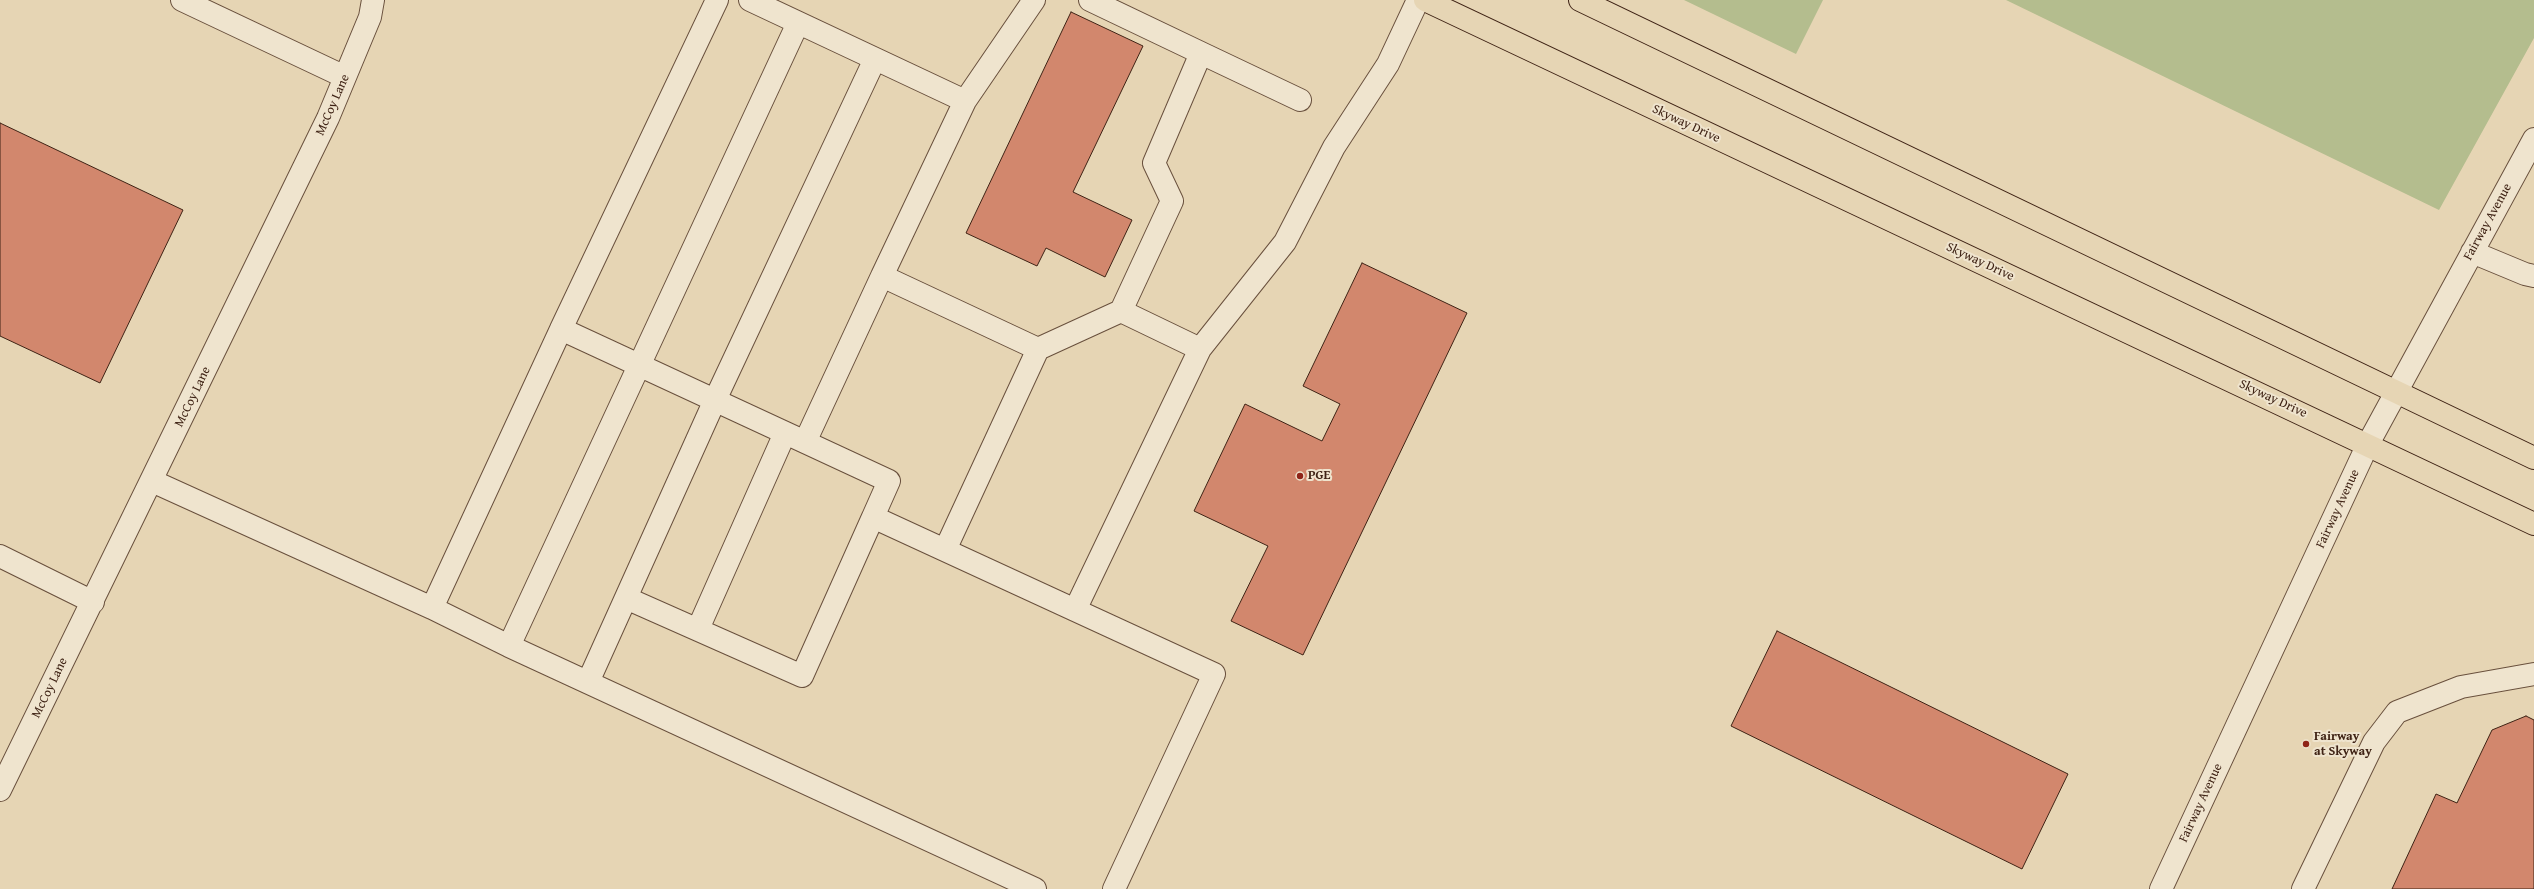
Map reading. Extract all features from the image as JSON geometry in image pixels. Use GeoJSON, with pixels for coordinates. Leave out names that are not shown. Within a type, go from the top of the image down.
{"type":"FeatureCollection","features":[{"type":"Feature","properties":{"kind":"main road","name":"Skyway Drive"},"geometry":{"type":"LineString","coordinates":[[1426,0],[2368,444],[2534,524]]}},
{"type":"Feature","properties":{"kind":"main road"},"geometry":{"type":"LineString","coordinates":[[1580,0],[2534,458]]}},
{"type":"Feature","properties":{"kind":"street"},"geometry":{"type":"LineString","coordinates":[[182,0],[345,77]]}},
{"type":"Feature","properties":{"kind":"street","name":"McCoy Lane"},"geometry":{"type":"LineString","coordinates":[[0,790],[325,125],[370,17],[373,0]]}},
{"type":"Feature","properties":{"kind":"street"},"geometry":{"type":"LineString","coordinates":[[432,608],[716,0]]}},
{"type":"Feature","properties":{"kind":"street"},"geometry":{"type":"LineString","coordinates":[[750,0],[965,101]]}},
{"type":"Feature","properties":{"kind":"street"},"geometry":{"type":"LineString","coordinates":[[805,442],[965,101],[1034,0]]}},
{"type":"Feature","properties":{"kind":"street"},"geometry":{"type":"LineString","coordinates":[[1090,0],[1300,100]]}},
{"type":"Feature","properties":{"kind":"street"},"geometry":{"type":"LineString","coordinates":[[1075,610],[1200,349],[1285,242],[1334,147],[1388,64],[1418,0]]}},
{"type":"Feature","properties":{"kind":"street"},"geometry":{"type":"LineString","coordinates":[[509,646],[798,23]]}},
{"type":"Feature","properties":{"kind":"street"},"geometry":{"type":"LineString","coordinates":[[945,550],[1038,349],[1121,311],[1172,201],[1154,163],[1201,53]]}},
{"type":"Feature","properties":{"kind":"street"},"geometry":{"type":"LineString","coordinates":[[588,682],[715,400],[875,60]]}},
{"type":"Feature","properties":{"kind":"street","name":"Fairway Avenue"},"geometry":{"type":"LineString","coordinates":[[2161,889],[2368,444],[2534,139]]}},
{"type":"Feature","properties":{"kind":"street"},"geometry":{"type":"LineString","coordinates":[[2472,252],[2525,274],[2534,276]]}},
{"type":"Feature","properties":{"kind":"street"},"geometry":{"type":"LineString","coordinates":[[882,276],[1038,349]]}},
{"type":"Feature","properties":{"kind":"street"},"geometry":{"type":"LineString","coordinates":[[1121,311],[1200,349]]}},
{"type":"Feature","properties":{"kind":"street"},"geometry":{"type":"LineString","coordinates":[[561,329],[889,482],[802,676],[626,598]]}},
{"type":"Feature","properties":{"kind":"street"},"geometry":{"type":"LineString","coordinates":[[698,629],[784,433]]}},
{"type":"Feature","properties":{"kind":"street"},"geometry":{"type":"LineString","coordinates":[[152,480],[432,608],[509,646],[1035,889]]}},
{"type":"Feature","properties":{"kind":"street"},"geometry":{"type":"LineString","coordinates":[[873,517],[1214,674],[1114,889]]}},
{"type":"Feature","properties":{"kind":"street"},"geometry":{"type":"LineString","coordinates":[[0,556],[93,602]]}},
{"type":"Feature","properties":{"kind":"street"},"geometry":{"type":"LineString","coordinates":[[2303,889],[2374,742],[2397,712],[2461,686],[2534,674]]}},
{"type":"Feature","properties":{"kind":"green space"},"geometry":{"type":"Polygon","coordinates":[[[1684,0],[1823,0],[1796,54],[1684,0]]]}},
{"type":"Feature","properties":{"kind":"green space"},"geometry":{"type":"Polygon","coordinates":[[[2006,0],[2534,0],[2534,38],[2439,210],[2006,0]]]}},
{"type":"Feature","properties":{"kind":"building"},"geometry":{"type":"Polygon","coordinates":[[[1071,12],[1143,46],[1073,192],[1132,220],[1105,277],[1046,248],[1037,266],[966,233],[1071,12]]]}},
{"type":"Feature","properties":{"kind":"building"},"geometry":{"type":"Polygon","coordinates":[[[0,123],[183,210],[100,383],[0,336],[0,123]]]}},
{"type":"Feature","properties":{"kind":"building","name":"PGE"},"geometry":{"type":"Polygon","coordinates":[[[1362,263],[1467,313],[1303,655],[1231,621],[1268,546],[1194,511],[1245,404],[1322,441],[1340,404],[1303,386],[1362,263]]]}},
{"type":"Feature","properties":{"kind":"building"},"geometry":{"type":"Polygon","coordinates":[[[1777,631],[2068,774],[2022,869],[1731,726],[1777,631]]]}},
{"type":"Feature","properties":{"kind":"building"},"geometry":{"type":"Polygon","coordinates":[[[2526,716],[2534,720],[2534,889],[2392,889],[2436,794],[2457,803],[2492,730],[2526,716]]]}},
{"type":"Feature","properties":{"kind":"place","name":"PGE"},"geometry":{"type":"Point","coordinates":[1300,476]}},
{"type":"Feature","properties":{"kind":"place","name":"Fairway at Skyway"},"geometry":{"type":"Point","coordinates":[2306,744]}}]}
